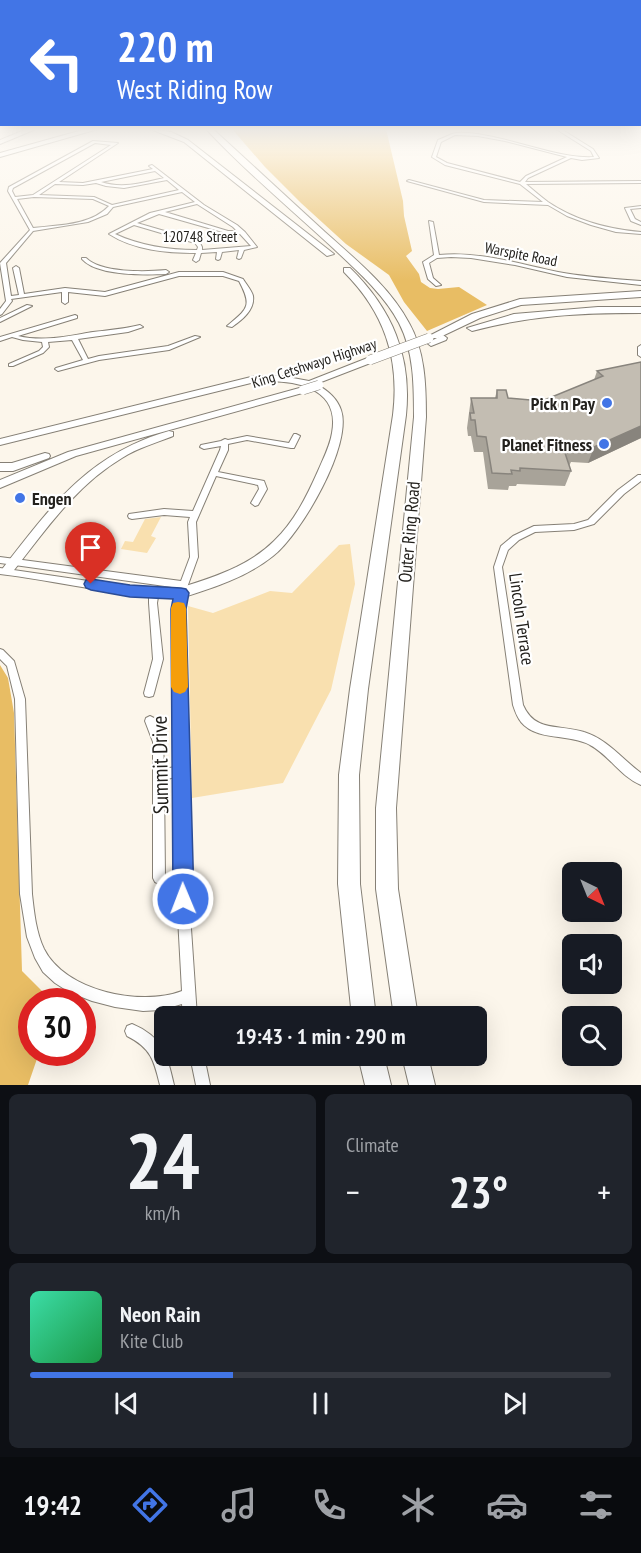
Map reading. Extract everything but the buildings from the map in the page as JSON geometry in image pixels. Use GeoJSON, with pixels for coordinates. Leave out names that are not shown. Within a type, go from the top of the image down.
{"type":"FeatureCollection","features":[{"type":"Feature","properties":{"kind":"highway"},"geometry":{"type":"LineString","coordinates":[[234,180],[330,254]]}},
{"type":"Feature","properties":{"kind":"highway"},"geometry":{"type":"LineString","coordinates":[[237,180],[252,194]]}},
{"type":"Feature","properties":{"kind":"highway","name":"Outer Ring Road"},"geometry":{"type":"LineString","coordinates":[[251,180],[361,284],[383,315],[397,347],[401,375],[398,422],[360,689],[348,802],[349,887],[354,954],[362,1006]]}},
{"type":"Feature","properties":{"kind":"highway","name":"Outer Ring Road"},"geometry":{"type":"LineString","coordinates":[[265,180],[370,279],[390,301],[410,336],[419,369],[420,417],[386,808],[387,889],[404,1006]]}},
{"type":"Feature","properties":{"kind":"highway"},"geometry":{"type":"LineString","coordinates":[[434,339],[476,316],[520,302],[641,294]]}},
{"type":"Feature","properties":{"kind":"highway","name":"King Cetshwayo Highway"},"geometry":{"type":"LineString","coordinates":[[434,339],[488,316],[525,308],[641,303]]}},
{"type":"Feature","properties":{"kind":"highway","name":"King Cetshwayo Highway"},"geometry":{"type":"LineString","coordinates":[[434,339],[496,320],[523,315],[558,311],[641,310]]}},
{"type":"Feature","properties":{"kind":"highway"},"geometry":{"type":"LineString","coordinates":[[434,339],[520,318],[641,315]]}},
{"type":"Feature","properties":{"kind":"highway"},"geometry":{"type":"LineString","coordinates":[[373,1066],[378,1085]]}},
{"type":"Feature","properties":{"kind":"highway"},"geometry":{"type":"LineString","coordinates":[[417,1066],[422,1085]]}},
{"type":"Feature","properties":{"kind":"main road","name":"King Cetshwayo Highway"},"geometry":{"type":"LineString","coordinates":[[0,484],[72,454],[240,408],[300,389],[434,339]]}},
{"type":"Feature","properties":{"kind":"main road"},"geometry":{"type":"LineString","coordinates":[[0,444],[255,379],[274,377],[297,380],[312,385],[327,395],[337,411],[338,433],[317,486],[297,522],[278,544],[257,562],[231,576],[186,589]]}},
{"type":"Feature","properties":{"kind":"main road","name":"King Cetshwayo Highway"},"geometry":{"type":"LineString","coordinates":[[0,478],[71,449],[300,389]]}},
{"type":"Feature","properties":{"kind":"main road"},"geometry":{"type":"LineString","coordinates":[[7,568],[70,492],[104,464],[137,446],[240,408]]}},
{"type":"Feature","properties":{"kind":"main road"},"geometry":{"type":"LineString","coordinates":[[0,467],[13,467],[71,449]]}},
{"type":"Feature","properties":{"kind":"street"},"geometry":{"type":"LineString","coordinates":[[23,180],[13,185],[10,190],[32,230]]}},
{"type":"Feature","properties":{"kind":"street"},"geometry":{"type":"LineString","coordinates":[[34,196],[58,180]]}},
{"type":"Feature","properties":{"kind":"street"},"geometry":{"type":"LineString","coordinates":[[53,183],[75,184],[109,180]]}},
{"type":"Feature","properties":{"kind":"street"},"geometry":{"type":"LineString","coordinates":[[98,182],[112,186],[128,186],[163,180]]}},
{"type":"Feature","properties":{"kind":"street"},"geometry":{"type":"LineString","coordinates":[[168,180],[243,233]]}},
{"type":"Feature","properties":{"kind":"street"},"geometry":{"type":"LineString","coordinates":[[509,180],[521,183],[641,182]]}},
{"type":"Feature","properties":{"kind":"street"},"geometry":{"type":"LineString","coordinates":[[521,183],[524,180]]}},
{"type":"Feature","properties":{"kind":"street"},"geometry":{"type":"LineString","coordinates":[[409,181],[484,201],[548,204]]}},
{"type":"Feature","properties":{"kind":"street"},"geometry":{"type":"LineString","coordinates":[[521,183],[548,204],[583,222],[618,231],[641,233]]}},
{"type":"Feature","properties":{"kind":"street"},"geometry":{"type":"LineString","coordinates":[[0,313],[9,305],[2,264],[32,230],[87,221],[104,214],[112,206],[182,190]]}},
{"type":"Feature","properties":{"kind":"street"},"geometry":{"type":"LineString","coordinates":[[15,198],[34,196],[94,198],[112,206]]}},
{"type":"Feature","properties":{"kind":"street"},"geometry":{"type":"LineString","coordinates":[[133,223],[158,212],[198,203]]}},
{"type":"Feature","properties":{"kind":"street"},"geometry":{"type":"LineString","coordinates":[[641,207],[627,208],[633,220],[641,224]]}},
{"type":"Feature","properties":{"kind":"street"},"geometry":{"type":"LineString","coordinates":[[158,212],[228,232],[243,233]]}},
{"type":"Feature","properties":{"kind":"street"},"geometry":{"type":"LineString","coordinates":[[431,222],[437,256],[426,262],[431,279],[438,285]]}},
{"type":"Feature","properties":{"kind":"street"},"geometry":{"type":"LineString","coordinates":[[133,223],[195,241],[199,244],[196,260]]}},
{"type":"Feature","properties":{"kind":"street","name":"120748 Street"},"geometry":{"type":"LineString","coordinates":[[133,223],[111,234],[152,248],[220,250],[255,248],[243,233]]}},
{"type":"Feature","properties":{"kind":"street"},"geometry":{"type":"LineString","coordinates":[[239,258],[242,249]]}},
{"type":"Feature","properties":{"kind":"street"},"geometry":{"type":"LineString","coordinates":[[218,259],[220,250]]}},
{"type":"Feature","properties":{"kind":"street","name":"Warspite Road"},"geometry":{"type":"LineString","coordinates":[[437,256],[493,259],[568,275],[641,283]]}},
{"type":"Feature","properties":{"kind":"street"},"geometry":{"type":"LineString","coordinates":[[84,260],[87,265],[106,269],[153,273],[180,270],[184,273]]}},
{"type":"Feature","properties":{"kind":"street"},"geometry":{"type":"LineString","coordinates":[[16,268],[22,296]]}},
{"type":"Feature","properties":{"kind":"street"},"geometry":{"type":"LineString","coordinates":[[0,295],[46,295],[65,290],[105,294],[184,273],[223,274],[243,283],[250,296],[249,306],[240,319],[230,326]]}},
{"type":"Feature","properties":{"kind":"street"},"geometry":{"type":"LineString","coordinates":[[65,290],[65,302]]}},
{"type":"Feature","properties":{"kind":"street"},"geometry":{"type":"LineString","coordinates":[[0,320],[29,306]]}},
{"type":"Feature","properties":{"kind":"street"},"geometry":{"type":"LineString","coordinates":[[0,339],[75,317]]}},
{"type":"Feature","properties":{"kind":"street"},"geometry":{"type":"LineString","coordinates":[[13,336],[45,342],[140,327]]}},
{"type":"Feature","properties":{"kind":"street"},"geometry":{"type":"LineString","coordinates":[[58,369],[86,361],[169,348],[197,337]]}},
{"type":"Feature","properties":{"kind":"street"},"geometry":{"type":"LineString","coordinates":[[75,339],[86,361]]}},
{"type":"Feature","properties":{"kind":"street"},"geometry":{"type":"LineString","coordinates":[[11,365],[41,352],[46,347],[45,342]]}},
{"type":"Feature","properties":{"kind":"street"},"geometry":{"type":"LineString","coordinates":[[286,456],[296,436]]}},
{"type":"Feature","properties":{"kind":"street"},"geometry":{"type":"LineString","coordinates":[[204,447],[225,441],[254,439],[291,446]]}},
{"type":"Feature","properties":{"kind":"street"},"geometry":{"type":"LineString","coordinates":[[132,516],[164,512],[194,514],[224,450],[225,441]]}},
{"type":"Feature","properties":{"kind":"street"},"geometry":{"type":"LineString","coordinates":[[213,473],[261,483],[262,489],[255,503]]}},
{"type":"Feature","properties":{"kind":"street","name":"Lincoln Terrace"},"geometry":{"type":"LineString","coordinates":[[641,477],[621,492],[591,522],[574,527],[534,530],[516,538],[504,548],[498,567],[505,628],[518,705],[522,716],[537,729],[576,734],[594,741],[641,780]]}},
{"type":"Feature","properties":{"kind":"street","name":"Summit Drive"},"geometry":{"type":"LineString","coordinates":[[189,1006],[180,771],[178,609],[194,557],[191,532],[194,514]]}},
{"type":"Feature","properties":{"kind":"street"},"geometry":{"type":"LineString","coordinates":[[0,560],[7,568],[105,587],[154,593],[186,589]]}},
{"type":"Feature","properties":{"kind":"street"},"geometry":{"type":"LineString","coordinates":[[7,568],[57,568],[186,589]]}},
{"type":"Feature","properties":{"kind":"street"},"geometry":{"type":"LineString","coordinates":[[51,577],[57,568]]}},
{"type":"Feature","properties":{"kind":"street"},"geometry":{"type":"LineString","coordinates":[[149,693],[158,659],[154,593]]}},
{"type":"Feature","properties":{"kind":"street"},"geometry":{"type":"LineString","coordinates":[[0,653],[11,664],[20,699],[26,894],[30,926],[38,951],[56,977],[68,986],[86,993],[149,1005],[160,1005],[188,995]]}},
{"type":"Feature","properties":{"kind":"street"},"geometry":{"type":"LineString","coordinates":[[150,721],[158,742],[160,775],[159,878]]}},
{"type":"Feature","properties":{"kind":"street"},"geometry":{"type":"LineString","coordinates":[[160,775],[180,771]]}},
{"type":"Feature","properties":{"kind":"street"},"geometry":{"type":"LineString","coordinates":[[132,1030],[152,1042],[161,1061],[167,1085]]}},
{"type":"Feature","properties":{"kind":"street"},"geometry":{"type":"LineString","coordinates":[[199,1066],[203,1085]]}},
{"type":"Feature","properties":{"kind":"shaded area"},"geometry":{"type":"Polygon","coordinates":[[[278,180],[398,180],[412,251],[406,256],[419,274],[421,282],[430,288],[459,287],[487,305],[427,331],[404,302],[389,275],[346,244],[278,180]]]}},
{"type":"Feature","properties":{"kind":"shaded area"},"geometry":{"type":"Polygon","coordinates":[[[161,517],[151,536],[156,538],[147,553],[121,549],[125,541],[133,542],[145,519],[161,517]]]}},
{"type":"Feature","properties":{"kind":"shaded area"},"geometry":{"type":"Polygon","coordinates":[[[350,544],[355,584],[331,690],[283,783],[192,798],[188,606],[213,613],[270,591],[292,593],[339,545],[350,544]]]}},
{"type":"Feature","properties":{"kind":"shaded area"},"geometry":{"type":"Polygon","coordinates":[[[0,665],[8,678],[14,713],[22,971],[39,988],[18,988],[18,1066],[35,1066],[28,1085],[0,1085],[0,665]]]}},
{"type":"Feature","properties":{"kind":"slow traffic"},"geometry":{"type":"LineString","coordinates":[[178,608],[180,687]]}},
{"type":"Feature","properties":{"kind":"place","name":"Pick n Pay"},"geometry":{"type":"Point","coordinates":[607,403]}},
{"type":"Feature","properties":{"kind":"place","name":"Planet Fitness"},"geometry":{"type":"Point","coordinates":[604,444]}},
{"type":"Feature","properties":{"kind":"place","name":"Engen"},"geometry":{"type":"Point","coordinates":[20,498]}},
{"type":"Feature","properties":{"kind":"route"},"geometry":{"type":"LineString","coordinates":[[91,584],[130,591],[181,593],[178,609],[183,899]]}}]}
